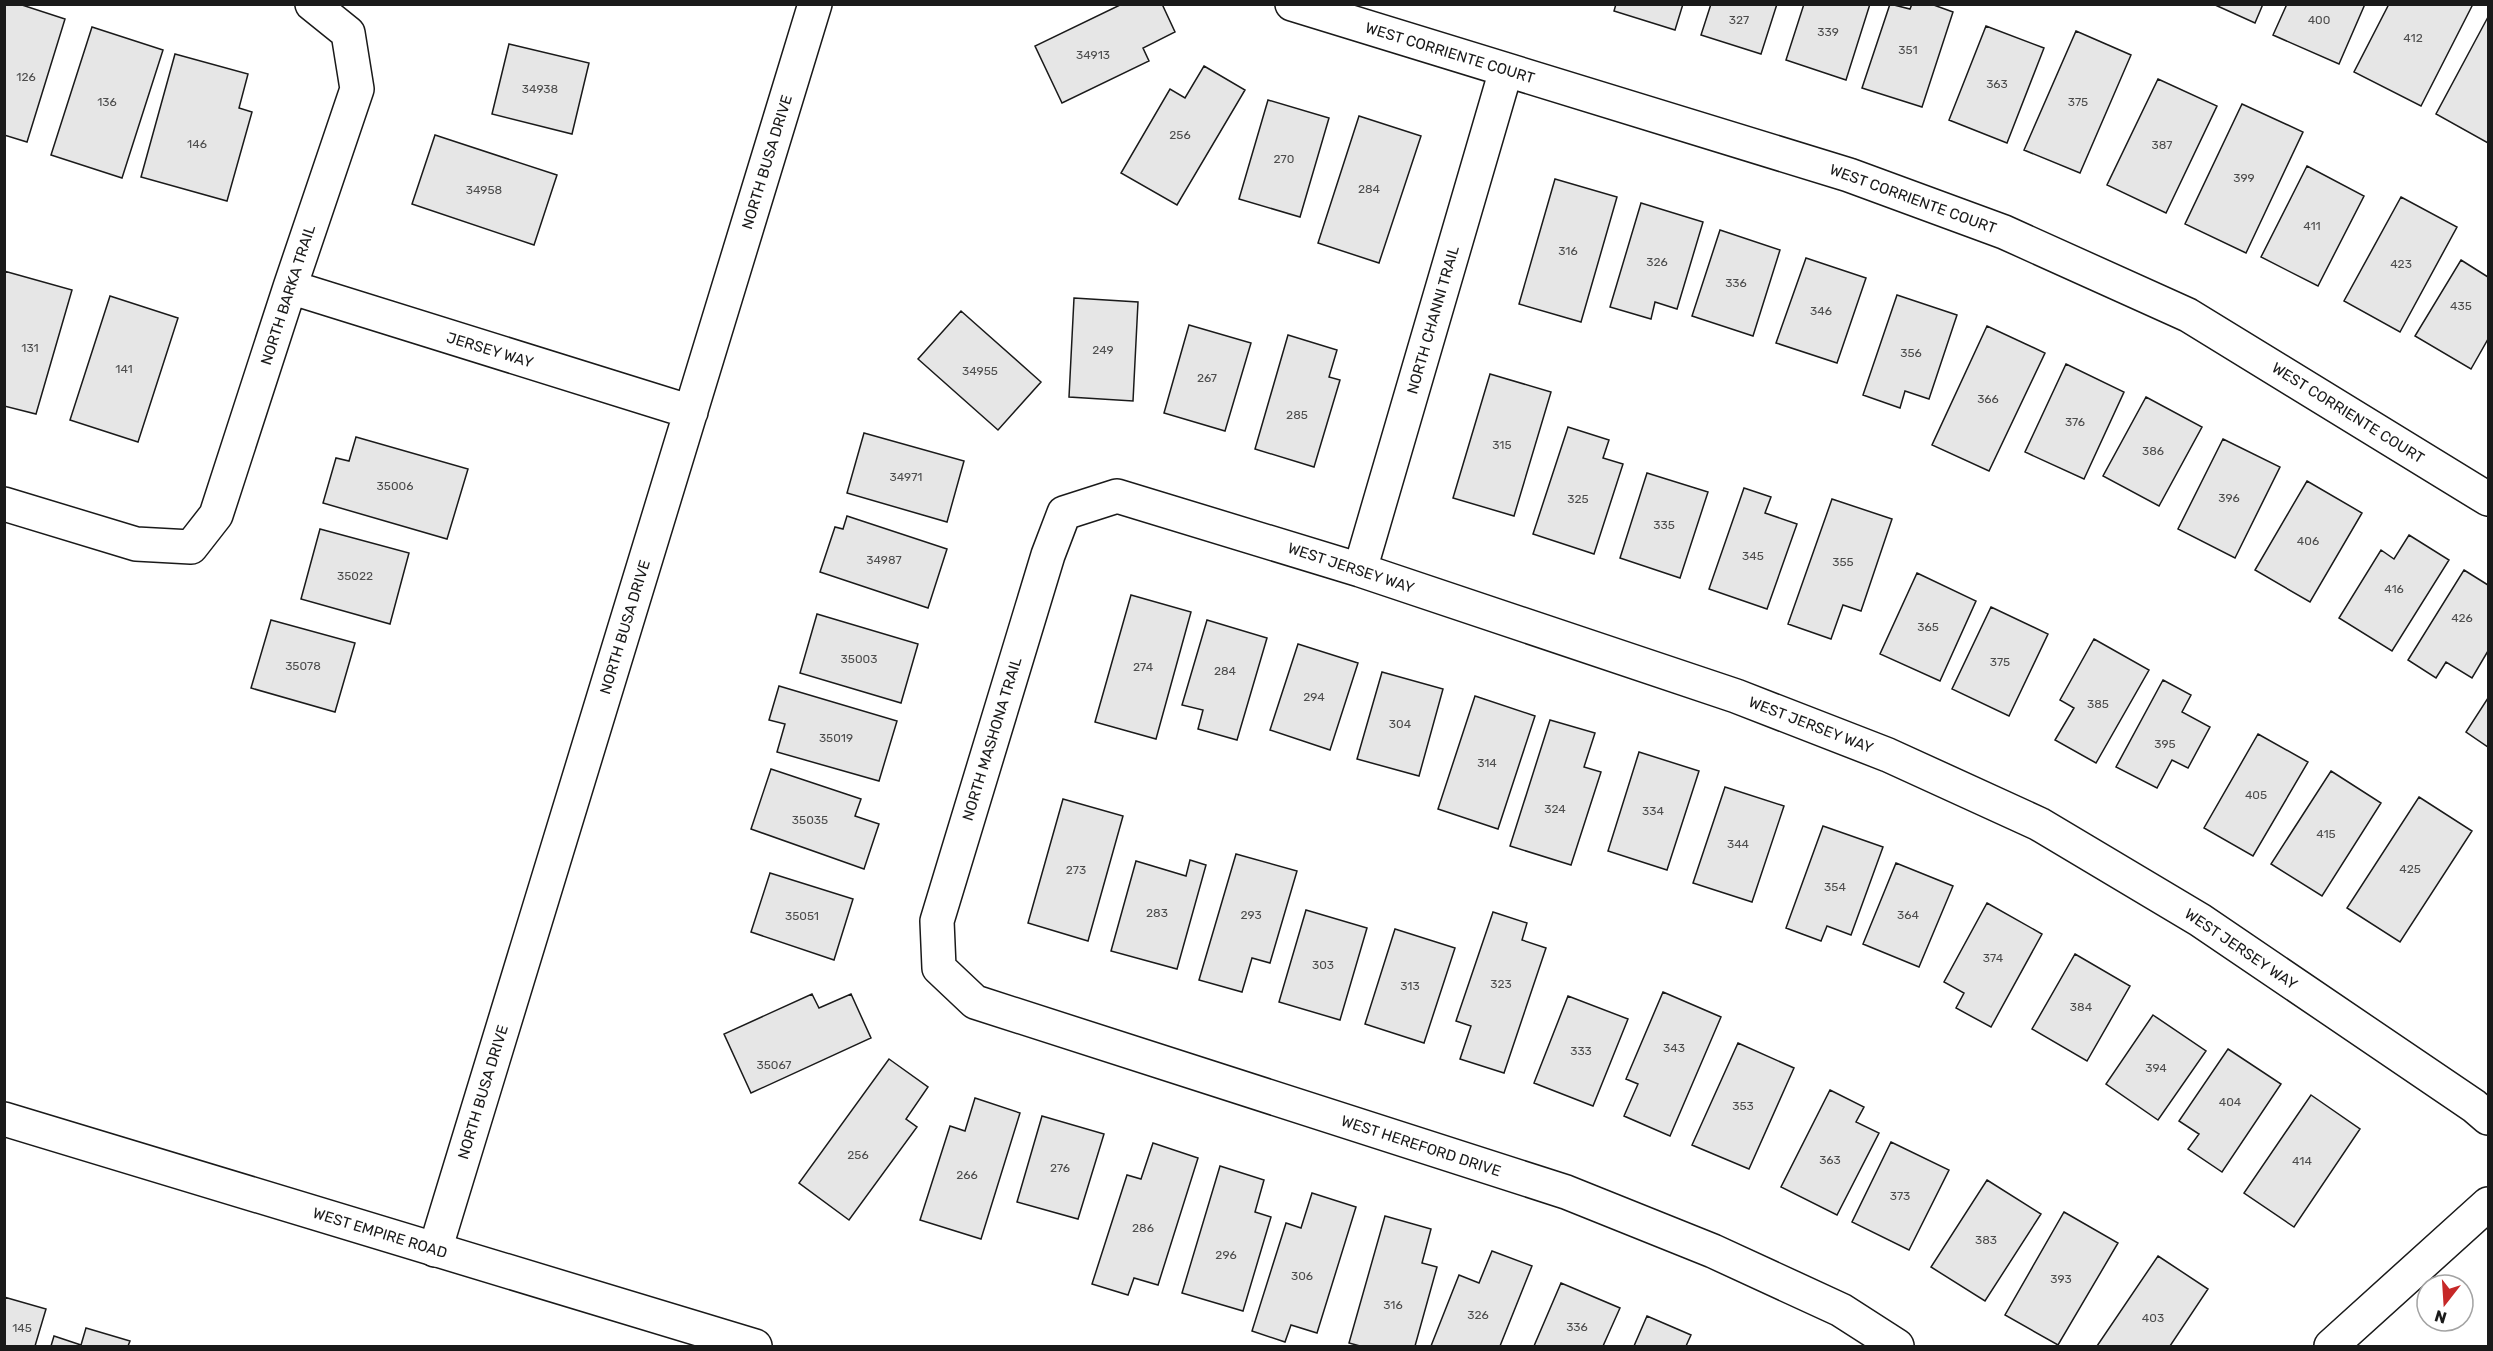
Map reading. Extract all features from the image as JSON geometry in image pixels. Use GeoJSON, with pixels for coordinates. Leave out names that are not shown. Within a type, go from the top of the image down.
{"type":"FeatureCollection","features":[{"type":"Feature","properties":{"kind":"street","name":"NORTH BARKA TRAIL"},"geometry":{"type":"LineString","coordinates":[[4,504],[136,544],[191,547],[216,515],[357,89],[348,33],[312,4]]}},
{"type":"Feature","properties":{"kind":"street","name":"NORTH BUSA DRIVE"},"geometry":{"type":"LineString","coordinates":[[435,1250],[815,4]]}},
{"type":"Feature","properties":{"kind":"street","name":"WEST CORRIENTE COURT"},"geometry":{"type":"LineString","coordinates":[[1292,4],[1849,175],[2004,232],[2188,315],[2488,499]]}},
{"type":"Feature","properties":{"kind":"street","name":"NORTH CHANNI TRAIL"},"geometry":{"type":"LineString","coordinates":[[1360,570],[1506,70]]}},
{"type":"Feature","properties":{"kind":"street","name":"JERSEY WAY"},"geometry":{"type":"LineString","coordinates":[[290,287],[691,412]]}},
{"type":"Feature","properties":{"kind":"street","name":"WEST JERSEY WAY"},"geometry":{"type":"LineString","coordinates":[[1064,513],[1117,496],[1360,570],[1736,696],[1888,755],[2039,825],[2200,920],[2465,1100],[2488,1118]]}},
{"type":"Feature","properties":{"kind":"street","name":"NORTH MASHONA TRAIL"},"geometry":{"type":"LineString","coordinates":[[939,968],[937,921],[1048,555],[1064,513]]}},
{"type":"Feature","properties":{"kind":"street","name":"WEST HEREFORD DRIVE"},"geometry":{"type":"LineString","coordinates":[[939,968],[975,1002],[1566,1192],[1713,1251],[1841,1310],[1897,1347]]}},
{"type":"Feature","properties":{"kind":"street","name":"WEST EMPIRE ROAD"},"geometry":{"type":"LineString","coordinates":[[4,1119],[755,1347]]}},
{"type":"Feature","properties":{"kind":"street"},"geometry":{"type":"LineString","coordinates":[[2333,1346],[2488,1204]]}},
{"type":"Feature","properties":{"kind":"building"},"geometry":{"type":"Polygon","coordinates":[[[4,4],[19,4],[65,19],[27,142],[4,135],[4,4]]]}},
{"type":"Feature","properties":{"kind":"building"},"geometry":{"type":"Polygon","coordinates":[[[1122,4],[1162,4],[1175,32],[1143,48],[1149,61],[1062,103],[1035,46],[1122,4]]]}},
{"type":"Feature","properties":{"kind":"building"},"geometry":{"type":"Polygon","coordinates":[[[1616,4],[1683,4],[1675,30],[1614,11],[1616,4]]]}},
{"type":"Feature","properties":{"kind":"building"},"geometry":{"type":"Polygon","coordinates":[[[1711,4],[1777,4],[1761,54],[1701,35],[1711,4]]]}},
{"type":"Feature","properties":{"kind":"building"},"geometry":{"type":"Polygon","coordinates":[[[1804,4],[1870,4],[1846,80],[1786,60],[1804,4]]]}},
{"type":"Feature","properties":{"kind":"building"},"geometry":{"type":"Polygon","coordinates":[[[1890,4],[1910,9],[1912,4],[1931,4],[1953,12],[1922,107],[1862,88],[1890,4]]]}},
{"type":"Feature","properties":{"kind":"building"},"geometry":{"type":"Polygon","coordinates":[[[2213,4],[2263,4],[2255,23],[2213,4]]]}},
{"type":"Feature","properties":{"kind":"building"},"geometry":{"type":"Polygon","coordinates":[[[2287,4],[2365,4],[2339,64],[2273,35],[2287,4]]]}},
{"type":"Feature","properties":{"kind":"building"},"geometry":{"type":"Polygon","coordinates":[[[2389,4],[2473,4],[2421,106],[2354,72],[2389,4]]]}},
{"type":"Feature","properties":{"kind":"building"},"geometry":{"type":"Polygon","coordinates":[[[2488,17],[2488,143],[2436,114],[2488,17]]]}},
{"type":"Feature","properties":{"kind":"building"},"geometry":{"type":"Polygon","coordinates":[[[1986,26],[2044,48],[2007,143],[1949,120],[1986,26]]]}},
{"type":"Feature","properties":{"kind":"building"},"geometry":{"type":"Polygon","coordinates":[[[92,27],[163,50],[122,178],[51,155],[92,27]]]}},
{"type":"Feature","properties":{"kind":"building"},"geometry":{"type":"Polygon","coordinates":[[[2076,31],[2131,55],[2080,173],[2024,150],[2076,31]]]}},
{"type":"Feature","properties":{"kind":"building"},"geometry":{"type":"Polygon","coordinates":[[[509,44],[589,63],[572,134],[492,114],[509,44]]]}},
{"type":"Feature","properties":{"kind":"building"},"geometry":{"type":"Polygon","coordinates":[[[175,54],[248,74],[239,108],[252,112],[227,201],[141,177],[175,54]]]}},
{"type":"Feature","properties":{"kind":"building"},"geometry":{"type":"Polygon","coordinates":[[[1204,66],[1245,90],[1177,205],[1121,173],[1170,89],[1185,98],[1204,66]]]}},
{"type":"Feature","properties":{"kind":"building"},"geometry":{"type":"Polygon","coordinates":[[[2158,79],[2217,106],[2166,213],[2107,185],[2158,79]]]}},
{"type":"Feature","properties":{"kind":"building"},"geometry":{"type":"Polygon","coordinates":[[[1268,100],[1329,118],[1300,217],[1239,199],[1268,100]]]}},
{"type":"Feature","properties":{"kind":"building"},"geometry":{"type":"Polygon","coordinates":[[[2242,104],[2303,132],[2246,253],[2185,224],[2242,104]]]}},
{"type":"Feature","properties":{"kind":"building"},"geometry":{"type":"Polygon","coordinates":[[[1359,116],[1421,136],[1379,263],[1318,243],[1359,116]]]}},
{"type":"Feature","properties":{"kind":"building"},"geometry":{"type":"Polygon","coordinates":[[[435,135],[557,175],[534,245],[412,204],[435,135]]]}},
{"type":"Feature","properties":{"kind":"building"},"geometry":{"type":"Polygon","coordinates":[[[2307,166],[2364,196],[2318,286],[2261,257],[2307,166]]]}},
{"type":"Feature","properties":{"kind":"building"},"geometry":{"type":"Polygon","coordinates":[[[1555,179],[1617,197],[1581,322],[1519,304],[1555,179]]]}},
{"type":"Feature","properties":{"kind":"building"},"geometry":{"type":"Polygon","coordinates":[[[2401,197],[2457,227],[2400,332],[2344,301],[2401,197]]]}},
{"type":"Feature","properties":{"kind":"building"},"geometry":{"type":"Polygon","coordinates":[[[1641,203],[1703,222],[1677,309],[1655,302],[1651,319],[1610,307],[1641,203]]]}},
{"type":"Feature","properties":{"kind":"building"},"geometry":{"type":"Polygon","coordinates":[[[1720,230],[1780,250],[1753,336],[1692,316],[1720,230]]]}},
{"type":"Feature","properties":{"kind":"building"},"geometry":{"type":"Polygon","coordinates":[[[1806,258],[1866,278],[1837,363],[1776,343],[1806,258]]]}},
{"type":"Feature","properties":{"kind":"building"},"geometry":{"type":"Polygon","coordinates":[[[2461,260],[2488,277],[2488,339],[2471,369],[2415,336],[2461,260]]]}},
{"type":"Feature","properties":{"kind":"building"},"geometry":{"type":"Polygon","coordinates":[[[4,271],[72,290],[36,414],[4,406],[4,271]]]}},
{"type":"Feature","properties":{"kind":"building"},"geometry":{"type":"Polygon","coordinates":[[[1897,295],[1957,315],[1929,399],[1905,391],[1900,408],[1863,395],[1897,295]]]}},
{"type":"Feature","properties":{"kind":"building"},"geometry":{"type":"Polygon","coordinates":[[[110,296],[178,318],[138,442],[70,420],[110,296]]]}},
{"type":"Feature","properties":{"kind":"building"},"geometry":{"type":"Polygon","coordinates":[[[1074,298],[1138,302],[1133,401],[1069,397],[1074,298]]]}},
{"type":"Feature","properties":{"kind":"building"},"geometry":{"type":"Polygon","coordinates":[[[961,311],[1041,382],[998,430],[918,359],[961,311]]]}},
{"type":"Feature","properties":{"kind":"building"},"geometry":{"type":"Polygon","coordinates":[[[1189,325],[1251,343],[1225,431],[1164,413],[1189,325]]]}},
{"type":"Feature","properties":{"kind":"building"},"geometry":{"type":"Polygon","coordinates":[[[1987,326],[2045,353],[1989,471],[1932,445],[1987,326]]]}},
{"type":"Feature","properties":{"kind":"building"},"geometry":{"type":"Polygon","coordinates":[[[1288,335],[1337,350],[1329,377],[1340,380],[1314,467],[1255,449],[1288,335]]]}},
{"type":"Feature","properties":{"kind":"building"},"geometry":{"type":"Polygon","coordinates":[[[2066,364],[2124,392],[2084,479],[2025,452],[2066,364]]]}},
{"type":"Feature","properties":{"kind":"building"},"geometry":{"type":"Polygon","coordinates":[[[1490,374],[1551,392],[1514,516],[1453,498],[1490,374]]]}},
{"type":"Feature","properties":{"kind":"building"},"geometry":{"type":"Polygon","coordinates":[[[2146,397],[2202,427],[2159,506],[2103,476],[2146,397]]]}},
{"type":"Feature","properties":{"kind":"building"},"geometry":{"type":"Polygon","coordinates":[[[1568,427],[1609,440],[1603,458],[1623,464],[1594,554],[1533,534],[1568,427]]]}},
{"type":"Feature","properties":{"kind":"building"},"geometry":{"type":"Polygon","coordinates":[[[864,433],[964,461],[947,522],[847,493],[864,433]]]}},
{"type":"Feature","properties":{"kind":"building"},"geometry":{"type":"Polygon","coordinates":[[[356,437],[468,469],[447,539],[323,503],[336,458],[349,461],[356,437]]]}},
{"type":"Feature","properties":{"kind":"building"},"geometry":{"type":"Polygon","coordinates":[[[2223,439],[2280,467],[2235,558],[2178,529],[2223,439]]]}},
{"type":"Feature","properties":{"kind":"building"},"geometry":{"type":"Polygon","coordinates":[[[1647,473],[1708,492],[1680,578],[1620,558],[1647,473]]]}},
{"type":"Feature","properties":{"kind":"building"},"geometry":{"type":"Polygon","coordinates":[[[2307,481],[2362,513],[2310,602],[2255,570],[2307,481]]]}},
{"type":"Feature","properties":{"kind":"building"},"geometry":{"type":"Polygon","coordinates":[[[1744,488],[1771,497],[1765,513],[1797,524],[1767,609],[1709,589],[1744,488]]]}},
{"type":"Feature","properties":{"kind":"building"},"geometry":{"type":"Polygon","coordinates":[[[1832,499],[1892,519],[1861,611],[1843,605],[1831,639],[1788,624],[1832,499]]]}},
{"type":"Feature","properties":{"kind":"building"},"geometry":{"type":"Polygon","coordinates":[[[847,516],[947,549],[928,608],[820,572],[835,527],[843,529],[847,516]]]}},
{"type":"Feature","properties":{"kind":"building"},"geometry":{"type":"Polygon","coordinates":[[[320,529],[409,553],[390,624],[301,599],[320,529]]]}},
{"type":"Feature","properties":{"kind":"building"},"geometry":{"type":"Polygon","coordinates":[[[2409,535],[2449,560],[2392,651],[2339,618],[2381,550],[2394,559],[2409,535]]]}},
{"type":"Feature","properties":{"kind":"building"},"geometry":{"type":"Polygon","coordinates":[[[2464,570],[2488,585],[2488,651],[2472,678],[2446,662],[2436,678],[2408,660],[2464,570]]]}},
{"type":"Feature","properties":{"kind":"building"},"geometry":{"type":"Polygon","coordinates":[[[1917,573],[1976,601],[1940,681],[1880,654],[1917,573]]]}},
{"type":"Feature","properties":{"kind":"building"},"geometry":{"type":"Polygon","coordinates":[[[1131,595],[1191,612],[1156,739],[1095,722],[1131,595]]]}},
{"type":"Feature","properties":{"kind":"building"},"geometry":{"type":"Polygon","coordinates":[[[1991,607],[2048,634],[2009,716],[1952,689],[1991,607]]]}},
{"type":"Feature","properties":{"kind":"building"},"geometry":{"type":"Polygon","coordinates":[[[817,614],[918,644],[901,703],[800,673],[817,614]]]}},
{"type":"Feature","properties":{"kind":"building"},"geometry":{"type":"Polygon","coordinates":[[[271,620],[355,643],[335,712],[251,688],[271,620]]]}},
{"type":"Feature","properties":{"kind":"building"},"geometry":{"type":"Polygon","coordinates":[[[1207,620],[1267,638],[1237,740],[1198,729],[1203,710],[1182,705],[1207,620]]]}},
{"type":"Feature","properties":{"kind":"building"},"geometry":{"type":"Polygon","coordinates":[[[2094,639],[2149,670],[2096,763],[2055,740],[2074,708],[2060,700],[2094,639]]]}},
{"type":"Feature","properties":{"kind":"building"},"geometry":{"type":"Polygon","coordinates":[[[1298,644],[1358,663],[1330,750],[1270,730],[1298,644]]]}},
{"type":"Feature","properties":{"kind":"building"},"geometry":{"type":"Polygon","coordinates":[[[1382,672],[1443,689],[1419,776],[1357,759],[1382,672]]]}},
{"type":"Feature","properties":{"kind":"building"},"geometry":{"type":"Polygon","coordinates":[[[2163,680],[2191,695],[2182,712],[2210,727],[2188,768],[2172,760],[2157,788],[2116,767],[2163,680]]]}},
{"type":"Feature","properties":{"kind":"building"},"geometry":{"type":"Polygon","coordinates":[[[779,686],[897,721],[879,781],[777,752],[785,724],[769,720],[779,686]]]}},
{"type":"Feature","properties":{"kind":"building"},"geometry":{"type":"Polygon","coordinates":[[[1475,696],[1535,716],[1498,829],[1438,809],[1475,696]]]}},
{"type":"Feature","properties":{"kind":"building"},"geometry":{"type":"Polygon","coordinates":[[[2488,698],[2488,747],[2466,732],[2488,698]]]}},
{"type":"Feature","properties":{"kind":"building"},"geometry":{"type":"Polygon","coordinates":[[[1550,720],[1595,733],[1584,767],[1601,772],[1571,865],[1510,846],[1550,720]]]}},
{"type":"Feature","properties":{"kind":"building"},"geometry":{"type":"Polygon","coordinates":[[[2258,734],[2308,762],[2253,856],[2204,828],[2258,734]]]}},
{"type":"Feature","properties":{"kind":"building"},"geometry":{"type":"Polygon","coordinates":[[[1639,752],[1699,771],[1667,870],[1608,851],[1639,752]]]}},
{"type":"Feature","properties":{"kind":"building"},"geometry":{"type":"Polygon","coordinates":[[[771,769],[861,799],[855,816],[879,824],[864,869],[751,829],[771,769]]]}},
{"type":"Feature","properties":{"kind":"building"},"geometry":{"type":"Polygon","coordinates":[[[2331,771],[2381,803],[2322,896],[2271,864],[2331,771]]]}},
{"type":"Feature","properties":{"kind":"building"},"geometry":{"type":"Polygon","coordinates":[[[1725,787],[1784,806],[1752,902],[1693,883],[1725,787]]]}},
{"type":"Feature","properties":{"kind":"building"},"geometry":{"type":"Polygon","coordinates":[[[2419,797],[2472,831],[2400,942],[2347,908],[2419,797]]]}},
{"type":"Feature","properties":{"kind":"building"},"geometry":{"type":"Polygon","coordinates":[[[1063,799],[1123,816],[1088,941],[1028,923],[1063,799]]]}},
{"type":"Feature","properties":{"kind":"building"},"geometry":{"type":"Polygon","coordinates":[[[1823,826],[1883,847],[1851,935],[1827,926],[1821,941],[1786,928],[1823,826]]]}},
{"type":"Feature","properties":{"kind":"building"},"geometry":{"type":"Polygon","coordinates":[[[1236,854],[1297,871],[1270,963],[1252,958],[1242,992],[1199,980],[1236,854]]]}},
{"type":"Feature","properties":{"kind":"building"},"geometry":{"type":"Polygon","coordinates":[[[1190,860],[1206,865],[1177,969],[1111,951],[1136,861],[1186,876],[1190,860]]]}},
{"type":"Feature","properties":{"kind":"building"},"geometry":{"type":"Polygon","coordinates":[[[1896,863],[1953,886],[1919,967],[1863,944],[1896,863]]]}},
{"type":"Feature","properties":{"kind":"building"},"geometry":{"type":"Polygon","coordinates":[[[770,873],[853,899],[834,960],[751,932],[770,873]]]}},
{"type":"Feature","properties":{"kind":"building"},"geometry":{"type":"Polygon","coordinates":[[[1987,903],[2042,934],[1991,1027],[1956,1008],[1964,993],[1944,982],[1987,903]]]}},
{"type":"Feature","properties":{"kind":"building"},"geometry":{"type":"Polygon","coordinates":[[[1306,910],[1367,928],[1340,1020],[1279,1002],[1306,910]]]}},
{"type":"Feature","properties":{"kind":"building"},"geometry":{"type":"Polygon","coordinates":[[[1493,912],[1527,923],[1522,940],[1546,948],[1504,1073],[1460,1059],[1471,1026],[1456,1021],[1493,912]]]}},
{"type":"Feature","properties":{"kind":"building"},"geometry":{"type":"Polygon","coordinates":[[[1395,929],[1455,948],[1424,1043],[1365,1024],[1395,929]]]}},
{"type":"Feature","properties":{"kind":"building"},"geometry":{"type":"Polygon","coordinates":[[[2075,954],[2130,986],[2087,1061],[2032,1029],[2075,954]]]}},
{"type":"Feature","properties":{"kind":"building"},"geometry":{"type":"Polygon","coordinates":[[[1663,992],[1721,1017],[1670,1136],[1624,1116],[1638,1084],[1626,1079],[1663,992]]]}},
{"type":"Feature","properties":{"kind":"building"},"geometry":{"type":"Polygon","coordinates":[[[812,994],[819,1008],[851,994],[871,1038],[751,1093],[724,1034],[812,994]]]}},
{"type":"Feature","properties":{"kind":"building"},"geometry":{"type":"Polygon","coordinates":[[[1568,996],[1628,1019],[1593,1106],[1534,1083],[1568,996]]]}},
{"type":"Feature","properties":{"kind":"building"},"geometry":{"type":"Polygon","coordinates":[[[2153,1015],[2206,1051],[2158,1120],[2106,1084],[2153,1015]]]}},
{"type":"Feature","properties":{"kind":"building"},"geometry":{"type":"Polygon","coordinates":[[[1738,1043],[1794,1068],[1749,1169],[1692,1145],[1738,1043]]]}},
{"type":"Feature","properties":{"kind":"building"},"geometry":{"type":"Polygon","coordinates":[[[2228,1049],[2281,1084],[2222,1172],[2188,1149],[2199,1134],[2179,1121],[2228,1049]]]}},
{"type":"Feature","properties":{"kind":"building"},"geometry":{"type":"Polygon","coordinates":[[[889,1059],[928,1087],[906,1119],[917,1127],[849,1220],[799,1183],[889,1059]]]}},
{"type":"Feature","properties":{"kind":"building"},"geometry":{"type":"Polygon","coordinates":[[[1830,1090],[1864,1107],[1856,1122],[1879,1133],[1837,1215],[1781,1187],[1830,1090]]]}},
{"type":"Feature","properties":{"kind":"building"},"geometry":{"type":"Polygon","coordinates":[[[2311,1095],[2360,1129],[2294,1227],[2244,1193],[2311,1095]]]}},
{"type":"Feature","properties":{"kind":"building"},"geometry":{"type":"Polygon","coordinates":[[[975,1098],[1020,1113],[981,1239],[920,1220],[950,1126],[965,1131],[975,1098]]]}},
{"type":"Feature","properties":{"kind":"building"},"geometry":{"type":"Polygon","coordinates":[[[1042,1116],[1104,1134],[1078,1219],[1017,1202],[1042,1116]]]}},
{"type":"Feature","properties":{"kind":"building"},"geometry":{"type":"Polygon","coordinates":[[[1891,1142],[1949,1170],[1909,1250],[1852,1222],[1891,1142]]]}},
{"type":"Feature","properties":{"kind":"building"},"geometry":{"type":"Polygon","coordinates":[[[1153,1143],[1198,1158],[1158,1285],[1134,1278],[1128,1295],[1092,1284],[1127,1175],[1141,1179],[1153,1143]]]}},
{"type":"Feature","properties":{"kind":"building"},"geometry":{"type":"Polygon","coordinates":[[[1220,1166],[1264,1180],[1255,1212],[1271,1217],[1243,1311],[1182,1293],[1220,1166]]]}},
{"type":"Feature","properties":{"kind":"building"},"geometry":{"type":"Polygon","coordinates":[[[1987,1180],[2041,1214],[1985,1301],[1931,1267],[1987,1180]]]}},
{"type":"Feature","properties":{"kind":"building"},"geometry":{"type":"Polygon","coordinates":[[[1312,1193],[1356,1207],[1317,1333],[1291,1325],[1285,1342],[1252,1331],[1286,1223],[1301,1228],[1312,1193]]]}},
{"type":"Feature","properties":{"kind":"building"},"geometry":{"type":"Polygon","coordinates":[[[2064,1212],[2118,1243],[2058,1345],[2005,1315],[2064,1212]]]}},
{"type":"Feature","properties":{"kind":"building"},"geometry":{"type":"Polygon","coordinates":[[[1385,1216],[1431,1229],[1422,1263],[1437,1267],[1415,1346],[1360,1346],[1349,1343],[1385,1216]]]}},
{"type":"Feature","properties":{"kind":"building"},"geometry":{"type":"Polygon","coordinates":[[[1492,1251],[1532,1266],[1500,1346],[1431,1346],[1459,1275],[1479,1283],[1492,1251]]]}},
{"type":"Feature","properties":{"kind":"building"},"geometry":{"type":"Polygon","coordinates":[[[2158,1256],[2208,1289],[2170,1346],[2097,1346],[2158,1256]]]}},
{"type":"Feature","properties":{"kind":"building"},"geometry":{"type":"Polygon","coordinates":[[[1561,1283],[1620,1308],[1603,1346],[1534,1346],[1561,1283]]]}},
{"type":"Feature","properties":{"kind":"building"},"geometry":{"type":"Polygon","coordinates":[[[4,1297],[46,1309],[35,1346],[4,1346],[4,1297]]]}},
{"type":"Feature","properties":{"kind":"building"},"geometry":{"type":"Polygon","coordinates":[[[1647,1316],[1691,1335],[1686,1346],[1634,1346],[1647,1316]]]}},
{"type":"Feature","properties":{"kind":"building"},"geometry":{"type":"Polygon","coordinates":[[[86,1328],[130,1341],[128,1346],[51,1346],[54,1336],[81,1345],[86,1328]]]}}]}
